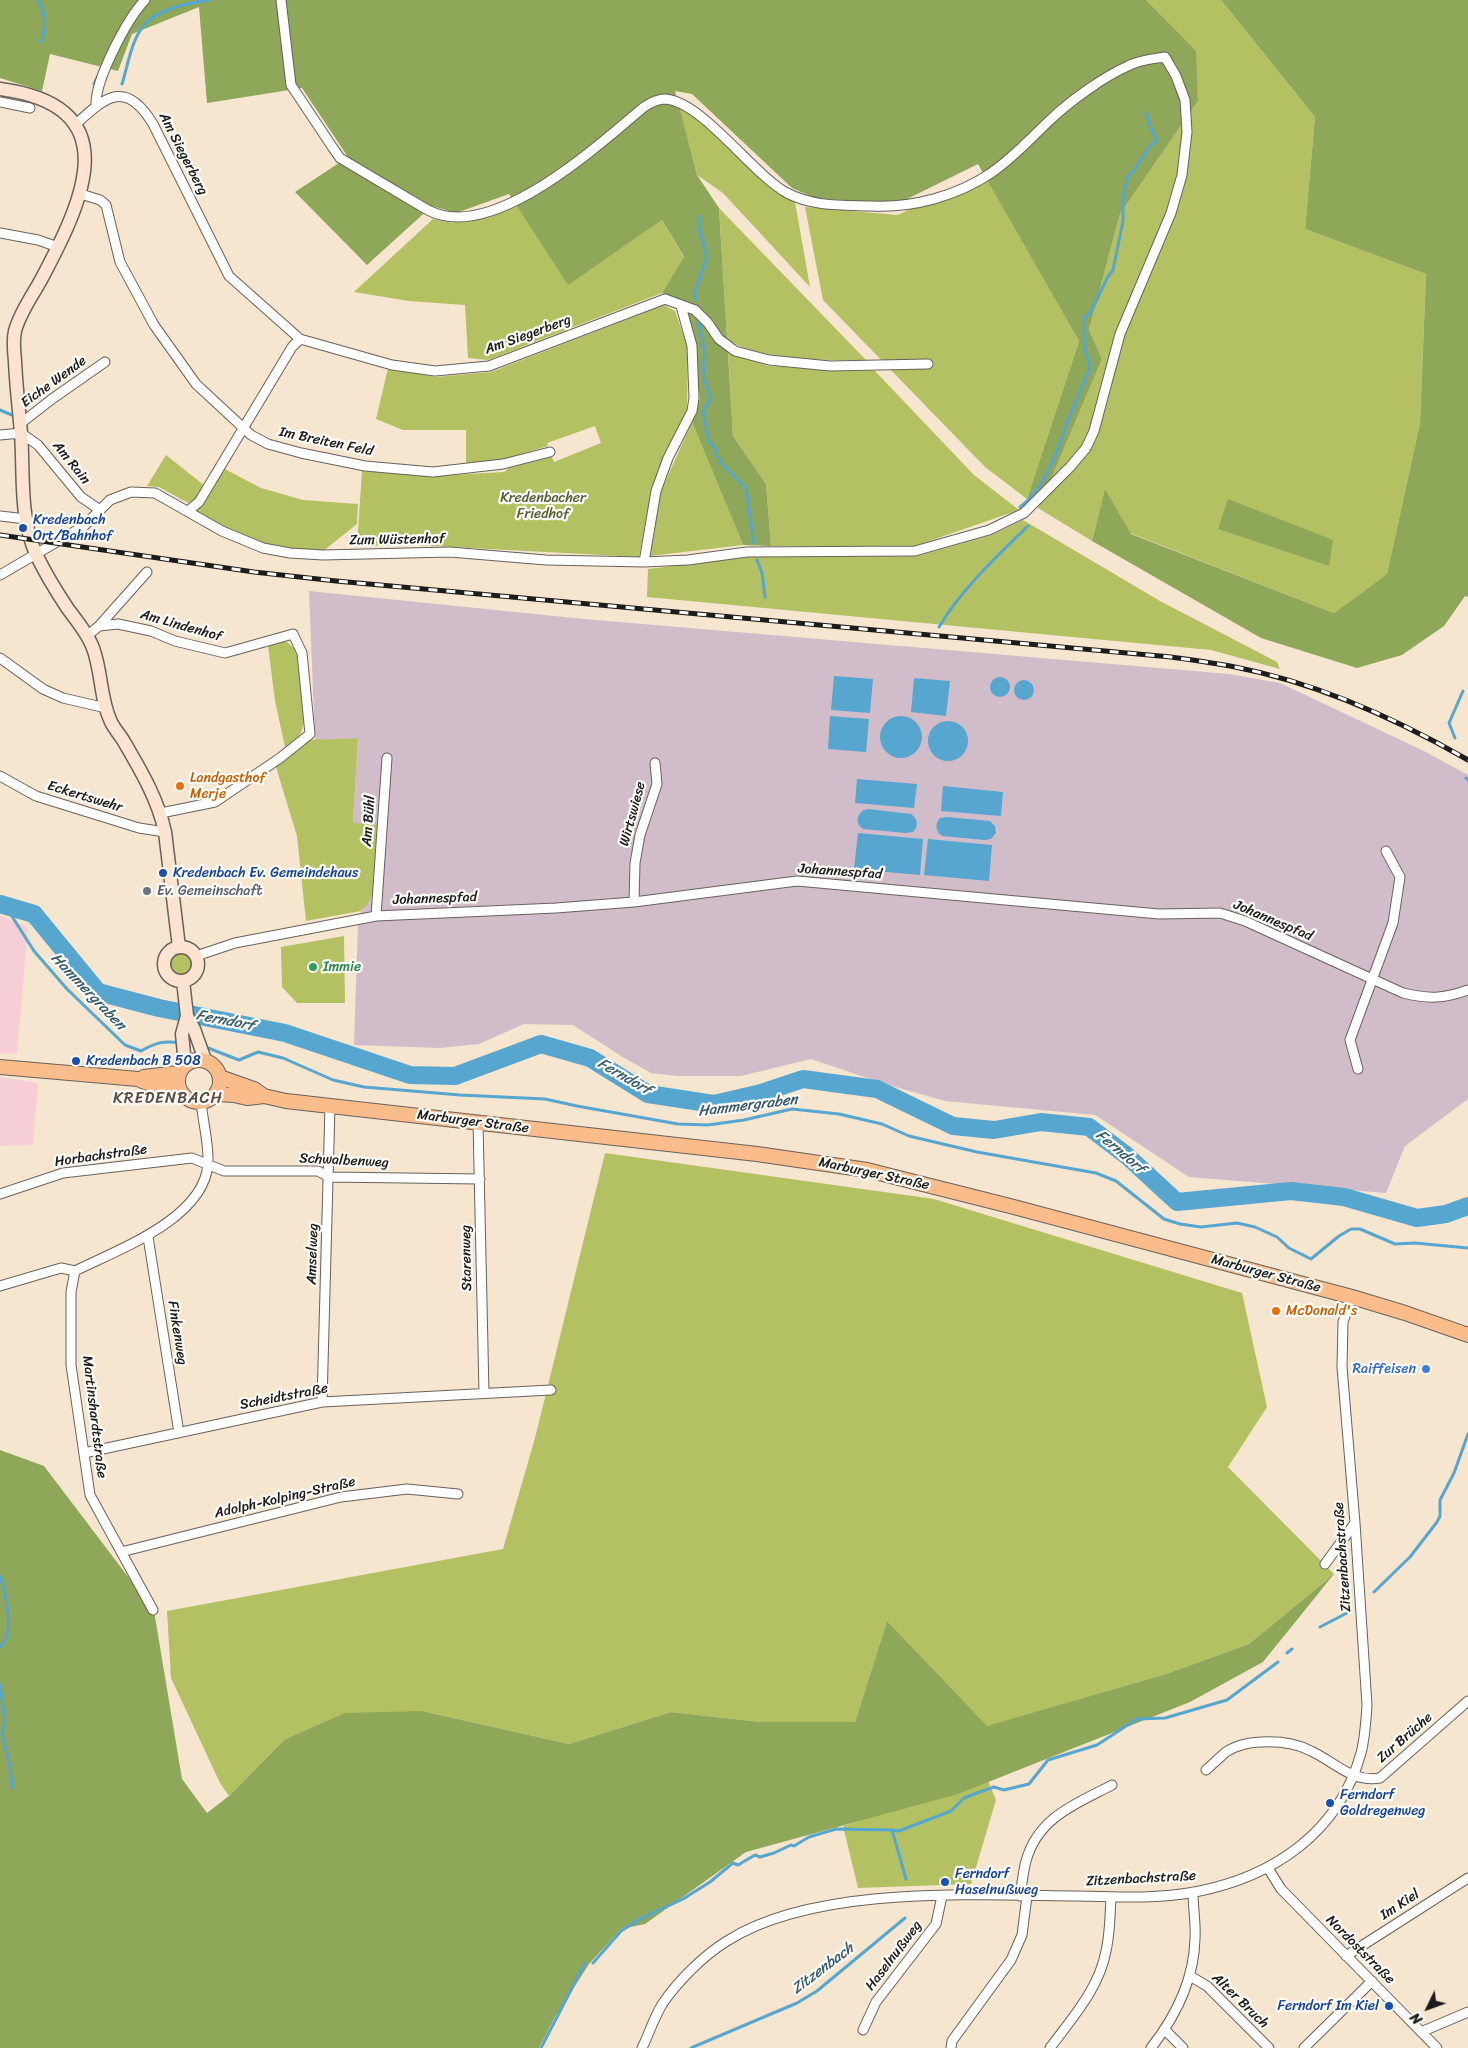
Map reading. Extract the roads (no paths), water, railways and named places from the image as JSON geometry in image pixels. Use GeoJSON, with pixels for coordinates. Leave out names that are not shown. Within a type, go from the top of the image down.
{"type":"FeatureCollection","features":[{"type":"Feature","properties":{"kind":"main road"},"geometry":{"type":"LineString","coordinates":[[0,89],[21,92],[46,100],[66,113],[81,136],[85,156],[85,172],[80,194],[58,247],[15,331],[15,360],[21,429],[22,485],[26,520],[36,554],[57,594],[93,648],[106,708],[112,723],[152,792],[161,813],[179,947]]}},
{"type":"Feature","properties":{"kind":"main road"},"geometry":{"type":"LineString","coordinates":[[179,947],[189,949],[196,956],[198,962],[196,972],[191,978],[183,981],[171,977],[164,966],[168,953],[179,947]]}},
{"type":"Feature","properties":{"kind":"main road"},"geometry":{"type":"LineString","coordinates":[[138,1079],[147,1075],[182,1069],[198,1059],[205,1060],[216,1067],[220,1077],[220,1088],[210,1099],[201,1102],[189,1100],[179,1089],[178,1083],[182,1069],[182,1034],[187,1016],[183,981]]}},
{"type":"Feature","properties":{"kind":"main road"},"geometry":{"type":"LineString","coordinates":[[187,1016],[194,1029],[205,1060]]}},
{"type":"Feature","properties":{"kind":"main road"},"geometry":{"type":"LineString","coordinates":[[0,1067],[138,1079],[147,1084],[179,1089]]}},
{"type":"Feature","properties":{"kind":"main road","name":"Marburger Straße"},"geometry":{"type":"LineString","coordinates":[[220,1077],[254,1089],[264,1096]]}},
{"type":"Feature","properties":{"kind":"main road","name":"Marburger Straße"},"geometry":{"type":"LineString","coordinates":[[216,1094],[247,1098],[264,1096],[286,1101],[757,1154],[867,1170],[1352,1297],[1468,1335]]}},
{"type":"Feature","properties":{"kind":"street"},"geometry":{"type":"LineString","coordinates":[[96,105],[96,95],[104,72],[130,21],[145,0]]}},
{"type":"Feature","properties":{"kind":"street","name":"Zum Wüstenhof"},"geometry":{"type":"LineString","coordinates":[[0,575],[84,526],[110,500],[131,492],[155,493],[222,531],[263,548],[290,553],[323,555],[450,552],[546,560],[644,562],[688,560],[747,552],[915,551],[990,530],[1024,513],[1070,467],[1086,448],[1094,431],[1120,334],[1172,212],[1182,175],[1187,132],[1185,100],[1176,76],[1164,58],[1128,65],[1100,82],[1052,118],[1008,160],[979,181],[941,197],[912,204],[893,207],[816,204],[799,198],[778,188],[699,116],[677,103],[664,99],[652,102],[644,107],[582,158],[535,192],[498,209],[452,218],[434,214],[340,158],[291,85],[281,0]]}},
{"type":"Feature","properties":{"kind":"street","name":"Am Siegerberg"},"geometry":{"type":"LineString","coordinates":[[75,125],[96,105],[117,96],[132,99],[143,108],[229,276],[300,339],[392,365],[435,371],[489,366],[665,299],[695,310],[708,323],[719,340],[735,351],[769,360],[830,366],[928,364]]}},
{"type":"Feature","properties":{"kind":"street"},"geometry":{"type":"LineString","coordinates":[[0,102],[30,108]]}},
{"type":"Feature","properties":{"kind":"street","name":"Im Breiten Feld"},"geometry":{"type":"LineString","coordinates":[[80,194],[100,200],[106,205],[120,262],[154,325],[196,384],[243,429],[268,444],[300,453],[365,466],[434,472],[508,463],[550,452]]}},
{"type":"Feature","properties":{"kind":"street"},"geometry":{"type":"LineString","coordinates":[[0,233],[38,240],[58,247]]}},
{"type":"Feature","properties":{"kind":"street"},"geometry":{"type":"LineString","coordinates":[[644,562],[656,491],[668,458],[692,411],[694,398],[692,346],[681,306]]}},
{"type":"Feature","properties":{"kind":"street"},"geometry":{"type":"LineString","coordinates":[[188,511],[199,502],[292,347],[300,339]]}},
{"type":"Feature","properties":{"kind":"street","name":"Eiche Wende"},"geometry":{"type":"LineString","coordinates":[[21,429],[52,399],[104,362]]}},
{"type":"Feature","properties":{"kind":"street"},"geometry":{"type":"LineString","coordinates":[[0,435],[21,429]]}},
{"type":"Feature","properties":{"kind":"street","name":"Am Rain"},"geometry":{"type":"LineString","coordinates":[[21,429],[38,445],[81,497],[100,510]]}},
{"type":"Feature","properties":{"kind":"street"},"geometry":{"type":"LineString","coordinates":[[0,516],[26,520]]}},
{"type":"Feature","properties":{"kind":"street","name":"Am Lindenhof"},"geometry":{"type":"LineString","coordinates":[[86,636],[99,626],[148,572]]}},
{"type":"Feature","properties":{"kind":"street","name":"Am Lindenhof"},"geometry":{"type":"LineString","coordinates":[[99,626],[118,624],[143,629],[175,641],[224,653],[293,634],[302,653],[310,734],[261,772],[215,802],[161,813]]}},
{"type":"Feature","properties":{"kind":"street"},"geometry":{"type":"LineString","coordinates":[[0,658],[43,689],[64,698],[106,708]]}},
{"type":"Feature","properties":{"kind":"street","name":"Am Bühl"},"geometry":{"type":"LineString","coordinates":[[376,916],[387,758]]}},
{"type":"Feature","properties":{"kind":"street","name":"Wirtswiese"},"geometry":{"type":"LineString","coordinates":[[634,902],[635,863],[640,835],[656,784],[655,763]]}},
{"type":"Feature","properties":{"kind":"street","name":"Eckertswehr"},"geometry":{"type":"LineString","coordinates":[[0,776],[36,796],[139,828],[165,832]]}},
{"type":"Feature","properties":{"kind":"street"},"geometry":{"type":"LineString","coordinates":[[1358,1069],[1350,1040],[1393,924],[1400,877],[1386,851]]}},
{"type":"Feature","properties":{"kind":"street","name":"Johannespfad"},"geometry":{"type":"LineString","coordinates":[[196,956],[234,943],[376,916],[556,908],[634,902],[797,881],[1159,914],[1220,914],[1245,921],[1402,993],[1423,998],[1448,997],[1468,990]]}},
{"type":"Feature","properties":{"kind":"street"},"geometry":{"type":"LineString","coordinates":[[0,1286],[62,1268],[76,1271],[148,1237],[176,1215],[195,1196],[203,1183],[208,1164],[201,1102]]}},
{"type":"Feature","properties":{"kind":"street","name":"Amselweg"},"geometry":{"type":"LineString","coordinates":[[322,1402],[330,1106]]}},
{"type":"Feature","properties":{"kind":"street","name":"Starenweg"},"geometry":{"type":"LineString","coordinates":[[478,1122],[484,1392]]}},
{"type":"Feature","properties":{"kind":"street","name":"Horbachstraße"},"geometry":{"type":"LineString","coordinates":[[0,1194],[63,1173],[192,1158],[208,1164]]}},
{"type":"Feature","properties":{"kind":"street","name":"Schwalbenweg"},"geometry":{"type":"LineString","coordinates":[[208,1164],[224,1171],[318,1171],[329,1177],[480,1178]]}},
{"type":"Feature","properties":{"kind":"street","name":"Finkenweg"},"geometry":{"type":"LineString","coordinates":[[148,1237],[179,1433]]}},
{"type":"Feature","properties":{"kind":"street","name":"Martinshardtstraße"},"geometry":{"type":"LineString","coordinates":[[76,1271],[71,1292],[71,1365],[90,1495],[153,1610]]}},
{"type":"Feature","properties":{"kind":"street","name":"Zitzenbachstraße"},"geometry":{"type":"LineString","coordinates":[[642,2048],[663,2004],[694,1967],[727,1941],[762,1923],[810,1909],[854,1901],[942,1896],[1111,1897],[1192,1892],[1223,1885],[1268,1868],[1307,1842],[1322,1826],[1338,1804],[1353,1776],[1361,1752],[1366,1704],[1355,1523],[1342,1367],[1343,1322],[1352,1297]]}},
{"type":"Feature","properties":{"kind":"street","name":"Scheidtstraße"},"geometry":{"type":"LineString","coordinates":[[84,1453],[322,1402],[484,1392],[551,1390]]}},
{"type":"Feature","properties":{"kind":"street","name":"Adolph-Kolping-Straße"},"geometry":{"type":"LineString","coordinates":[[121,1552],[341,1497],[407,1489],[458,1494]]}},
{"type":"Feature","properties":{"kind":"street"},"geometry":{"type":"LineString","coordinates":[[1325,1564],[1355,1523]]}},
{"type":"Feature","properties":{"kind":"street","name":"Zur Brüche"},"geometry":{"type":"LineString","coordinates":[[1353,1776],[1369,1780],[1380,1778],[1468,1701]]}},
{"type":"Feature","properties":{"kind":"street"},"geometry":{"type":"LineString","coordinates":[[1206,1770],[1227,1752],[1241,1746],[1263,1742],[1289,1743],[1310,1750],[1353,1776]]}},
{"type":"Feature","properties":{"kind":"street"},"geometry":{"type":"LineString","coordinates":[[952,2048],[952,2041],[1012,1960],[1022,1935],[1026,1860],[1037,1836],[1064,1808],[1112,1785]]}},
{"type":"Feature","properties":{"kind":"street","name":"Nordoststraße"},"geometry":{"type":"LineString","coordinates":[[1268,1868],[1281,1889],[1437,2048]]}},
{"type":"Feature","properties":{"kind":"street","name":"Im Kiel"},"geometry":{"type":"LineString","coordinates":[[1346,1956],[1468,1878]]}},
{"type":"Feature","properties":{"kind":"street"},"geometry":{"type":"LineString","coordinates":[[1151,2048],[1165,2030],[1181,2001],[1190,1976],[1195,1939],[1192,1892]]}},
{"type":"Feature","properties":{"kind":"street","name":"Haselnußweg"},"geometry":{"type":"LineString","coordinates":[[863,2030],[876,2002],[936,1924],[942,1896]]}},
{"type":"Feature","properties":{"kind":"street"},"geometry":{"type":"LineString","coordinates":[[1050,2048],[1086,1999],[1100,1975],[1107,1950],[1111,1897]]}},
{"type":"Feature","properties":{"kind":"street","name":"Alter Bruch"},"geometry":{"type":"LineString","coordinates":[[1190,1976],[1207,1986],[1269,2048]]}},
{"type":"Feature","properties":{"kind":"street"},"geometry":{"type":"LineString","coordinates":[[1304,2048],[1372,1981]]}},
{"type":"Feature","properties":{"kind":"street"},"geometry":{"type":"LineString","coordinates":[[1421,2032],[1468,2012]]}},
{"type":"Feature","properties":{"kind":"street"},"geometry":{"type":"LineString","coordinates":[[1165,2030],[1183,2048]]}},
{"type":"Feature","properties":{"kind":"water"},"geometry":{"type":"Polygon","coordinates":[[[834,676],[873,679],[870,713],[831,710],[834,676]]]}},
{"type":"Feature","properties":{"kind":"water"},"geometry":{"type":"Polygon","coordinates":[[[1000,677],[1007,680],[1010,687],[1007,694],[1000,697],[993,694],[990,687],[993,680],[1000,677]]]}},
{"type":"Feature","properties":{"kind":"water"},"geometry":{"type":"Polygon","coordinates":[[[914,678],[950,681],[946,716],[911,712],[914,678]]]}},
{"type":"Feature","properties":{"kind":"water"},"geometry":{"type":"Polygon","coordinates":[[[1024,680],[1031,683],[1034,690],[1031,697],[1024,700],[1017,697],[1014,690],[1017,683],[1024,680]]]}},
{"type":"Feature","properties":{"kind":"water"},"geometry":{"type":"Polygon","coordinates":[[[830,716],[869,719],[866,752],[828,749],[830,716]]]}},
{"type":"Feature","properties":{"kind":"water"},"geometry":{"type":"Polygon","coordinates":[[[901,716],[916,722],[922,737],[916,752],[901,758],[886,752],[880,737],[886,722],[901,716]]]}},
{"type":"Feature","properties":{"kind":"water"},"geometry":{"type":"Polygon","coordinates":[[[952,721],[959,724],[965,730],[968,741],[967,749],[959,758],[952,761],[944,761],[937,758],[929,749],[928,737],[931,730],[940,722],[952,721]]]}},
{"type":"Feature","properties":{"kind":"water"},"geometry":{"type":"Polygon","coordinates":[[[857,779],[917,784],[914,808],[855,803],[857,779]]]}},
{"type":"Feature","properties":{"kind":"water"},"geometry":{"type":"Polygon","coordinates":[[[943,786],[1003,792],[1001,816],[941,811],[943,786]]]}},
{"type":"Feature","properties":{"kind":"water"},"geometry":{"type":"Polygon","coordinates":[[[868,809],[911,814],[916,820],[917,825],[913,832],[906,833],[863,829],[858,823],[858,818],[862,811],[868,809]]]}},
{"type":"Feature","properties":{"kind":"water"},"geometry":{"type":"Polygon","coordinates":[[[940,818],[990,821],[995,826],[996,833],[991,839],[985,840],[942,836],[937,830],[937,823],[940,818]]]}},
{"type":"Feature","properties":{"kind":"water"},"geometry":{"type":"Polygon","coordinates":[[[858,833],[923,839],[920,875],[854,869],[858,833]]]}},
{"type":"Feature","properties":{"kind":"water"},"geometry":{"type":"Polygon","coordinates":[[[928,839],[992,845],[989,881],[924,875],[928,839]]]}},
{"type":"Feature","properties":{"kind":"waterway"},"geometry":{"type":"LineString","coordinates":[[38,0],[43,10],[44,21],[41,42]]}},
{"type":"Feature","properties":{"kind":"waterway"},"geometry":{"type":"LineString","coordinates":[[122,84],[136,38],[150,19],[166,10],[210,0]]}},
{"type":"Feature","properties":{"kind":"waterway"},"geometry":{"type":"LineString","coordinates":[[94,84],[99,74]]}},
{"type":"Feature","properties":{"kind":"waterway"},"geometry":{"type":"LineString","coordinates":[[1020,507],[1037,490],[1050,468],[1090,368],[1085,350],[1084,318],[1091,312],[1107,278],[1113,270],[1123,221],[1123,197],[1128,176],[1151,145],[1157,140],[1152,132],[1146,113]]}},
{"type":"Feature","properties":{"kind":"waterway"},"geometry":{"type":"LineString","coordinates":[[695,300],[695,292],[707,257],[699,228],[699,216]]}},
{"type":"Feature","properties":{"kind":"waterway"},"geometry":{"type":"LineString","coordinates":[[699,323],[705,354],[703,366],[705,381],[711,398],[703,412],[709,441],[715,448],[717,456],[723,465],[746,488],[754,543]]}},
{"type":"Feature","properties":{"kind":"waterway"},"geometry":{"type":"LineString","coordinates":[[0,410],[12,415]]}},
{"type":"Feature","properties":{"kind":"waterway"},"geometry":{"type":"LineString","coordinates":[[939,627],[969,587],[992,561],[1028,526]]}},
{"type":"Feature","properties":{"kind":"waterway"},"geometry":{"type":"LineString","coordinates":[[757,560],[762,573],[765,597]]}},
{"type":"Feature","properties":{"kind":"waterway"},"geometry":{"type":"LineString","coordinates":[[1455,738],[1449,723],[1463,691]]}},
{"type":"Feature","properties":{"kind":"waterway","name":"Ferndorf"},"geometry":{"type":"LineString","coordinates":[[0,904],[34,914],[98,992],[159,1008],[285,1033],[410,1075],[455,1076],[541,1044],[590,1058],[648,1094],[714,1104],[761,1093],[803,1079],[877,1089],[953,1126],[994,1130],[1041,1122],[1089,1127],[1126,1155],[1177,1202],[1291,1191],[1344,1197],[1417,1218],[1446,1214],[1468,1206]]}},
{"type":"Feature","properties":{"kind":"waterway","name":"Hammergraben"},"geometry":{"type":"LineString","coordinates":[[8,906],[13,918],[34,951],[67,989],[125,1045],[141,1051],[160,1043],[180,1043]]}},
{"type":"Feature","properties":{"kind":"waterway","name":"Hammergraben"},"geometry":{"type":"LineString","coordinates":[[203,1046],[239,1060],[258,1052],[283,1058],[333,1080],[364,1087],[460,1095],[545,1099],[678,1124],[708,1125],[744,1120],[792,1109],[839,1114],[882,1124],[909,1136],[977,1152],[1096,1173],[1116,1181],[1164,1219],[1180,1224],[1201,1227],[1237,1223],[1255,1227],[1277,1237],[1289,1248],[1311,1259],[1339,1236],[1351,1229],[1360,1229],[1395,1244],[1415,1243],[1468,1248]]}},
{"type":"Feature","properties":{"kind":"waterway","name":"Zitzenbach"},"geometry":{"type":"LineString","coordinates":[[1374,1592],[1410,1557],[1437,1522],[1440,1516],[1440,1500],[1454,1473],[1468,1434]]}},
{"type":"Feature","properties":{"kind":"waterway"},"geometry":{"type":"LineString","coordinates":[[0,1576],[6,1598],[9,1622],[6,1637],[0,1647]]}},
{"type":"Feature","properties":{"kind":"waterway","name":"Zitzenbach"},"geometry":{"type":"LineString","coordinates":[[1320,1627],[1349,1612]]}},
{"type":"Feature","properties":{"kind":"waterway","name":"Zitzenbach"},"geometry":{"type":"LineString","coordinates":[[1287,1653],[1292,1649]]}},
{"type":"Feature","properties":{"kind":"waterway","name":"Zitzenbach"},"geometry":{"type":"LineString","coordinates":[[906,1879],[892,1830],[899,1831],[951,1811],[964,1798],[994,1787],[1004,1790],[1029,1784],[1048,1760],[1097,1745],[1137,1719],[1165,1718],[1227,1700],[1278,1662]]}},
{"type":"Feature","properties":{"kind":"waterway"},"geometry":{"type":"LineString","coordinates":[[0,1685],[5,1722],[2,1734],[10,1766],[12,1788]]}},
{"type":"Feature","properties":{"kind":"waterway"},"geometry":{"type":"LineString","coordinates":[[593,1963],[621,1931],[640,1919],[683,1899],[710,1882],[733,1863],[738,1865],[755,1855],[760,1857],[774,1853],[791,1845],[794,1846],[809,1837],[836,1829],[892,1830]]}},
{"type":"Feature","properties":{"kind":"waterway","name":"Zitzenbach"},"geometry":{"type":"LineString","coordinates":[[691,2048],[797,2003],[817,1991],[905,1918]]}},
{"type":"Feature","properties":{"kind":"waterway"},"geometry":{"type":"LineString","coordinates":[[541,2048],[585,1963]]}},
{"type":"Feature","properties":{"kind":"railway"},"geometry":{"type":"LineString","coordinates":[[0,535],[254,572],[336,581],[1171,657],[1235,667],[1296,682],[1326,692],[1384,716],[1468,760]]}},
{"type":"Feature","properties":{"kind":"place","name":"Kredenbach Ort/Bahnhof"},"geometry":{"type":"Point","coordinates":[23,528]}},
{"type":"Feature","properties":{"kind":"place","name":"Landgasthof Merje"},"geometry":{"type":"Point","coordinates":[180,786]}},
{"type":"Feature","properties":{"kind":"place","name":"Kredenbach Ev. Gemeindehaus"},"geometry":{"type":"Point","coordinates":[163,873]}},
{"type":"Feature","properties":{"kind":"place","name":"Ev. Gemeinschaft"},"geometry":{"type":"Point","coordinates":[147,891]}},
{"type":"Feature","properties":{"kind":"place","name":"Immie"},"geometry":{"type":"Point","coordinates":[313,967]}},
{"type":"Feature","properties":{"kind":"place","name":"Kredenbach B 508"},"geometry":{"type":"Point","coordinates":[76,1061]}},
{"type":"Feature","properties":{"kind":"place","name":"McDonald's"},"geometry":{"type":"Point","coordinates":[1276,1311]}},
{"type":"Feature","properties":{"kind":"place","name":"Raiffeisen"},"geometry":{"type":"Point","coordinates":[1426,1369]}},
{"type":"Feature","properties":{"kind":"place","name":"Ferndorf Goldregenweg"},"geometry":{"type":"Point","coordinates":[1330,1803]}},
{"type":"Feature","properties":{"kind":"place","name":"Ferndorf Haselnußweg"},"geometry":{"type":"Point","coordinates":[945,1882]}},
{"type":"Feature","properties":{"kind":"place","name":"Ferndorf Im Kiel"},"geometry":{"type":"Point","coordinates":[1389,2006]}},
{"type":"Feature","properties":{"kind":"district","name":"KREDENBACH"},"geometry":{"type":"Point","coordinates":[168,1099]}},
{"type":"Feature","properties":{"kind":"park label","name":"Kredenbacher Friedhof"},"geometry":{"type":"Point","coordinates":[543,506]}}]}
